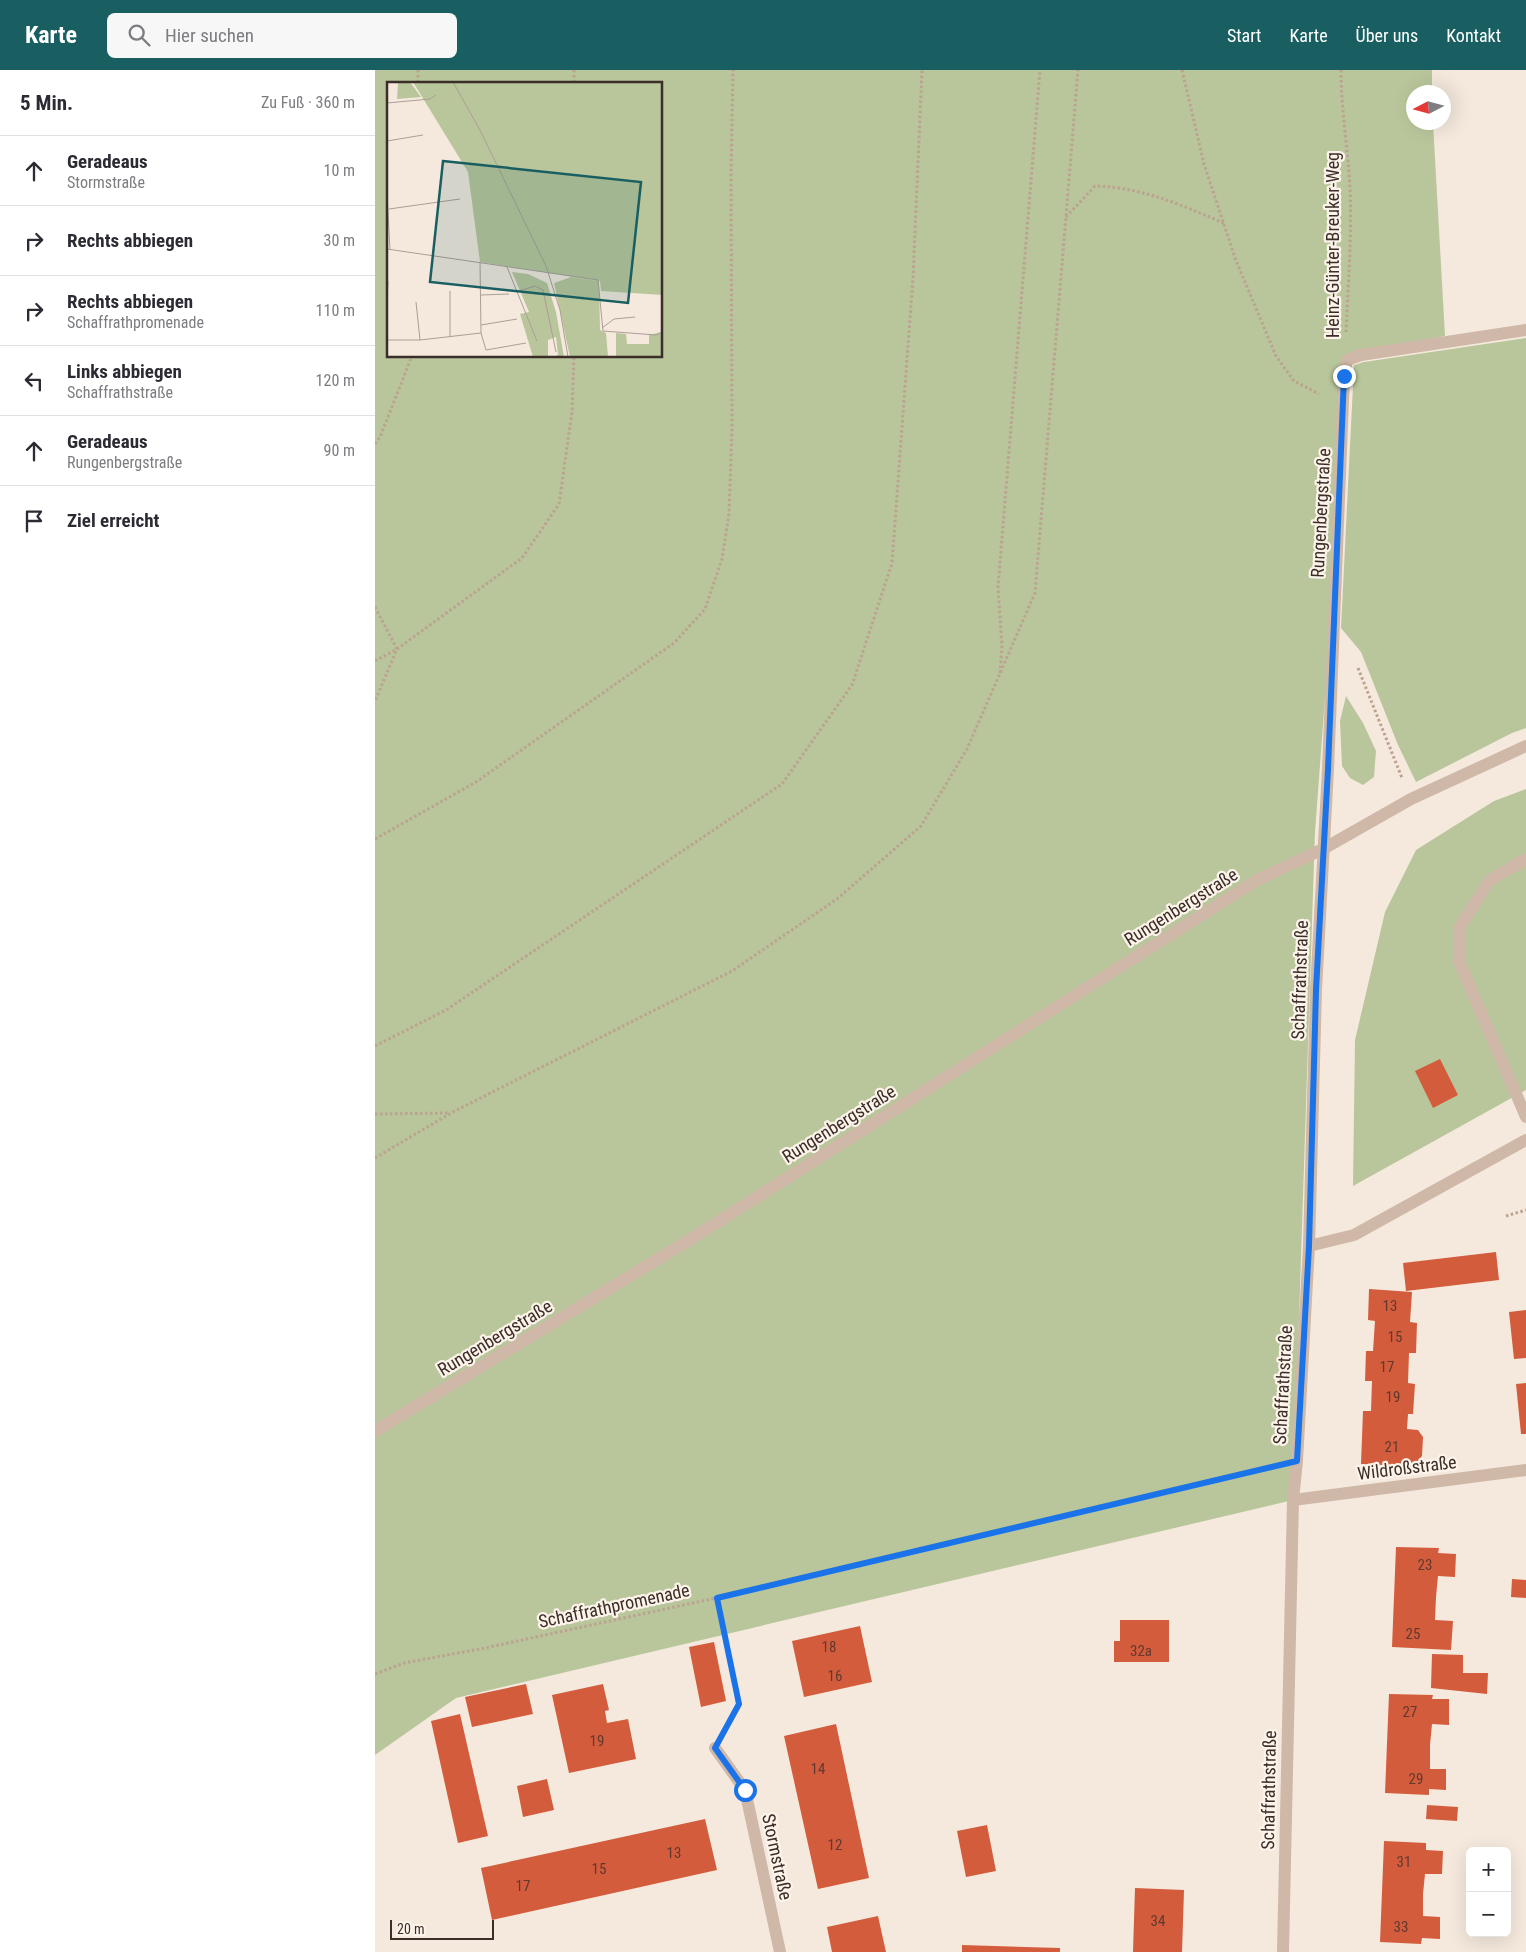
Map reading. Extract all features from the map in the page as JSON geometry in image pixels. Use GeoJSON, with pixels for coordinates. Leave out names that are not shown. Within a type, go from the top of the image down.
{"type":"FeatureCollection","features":[{"type":"Feature","properties":{"kind":"street"},"geometry":{"type":"LineString","coordinates":[[1347,360],[1361,354],[1526,330]]}},
{"type":"Feature","properties":{"kind":"street","name":"Rungenbergstraße"},"geometry":{"type":"LineString","coordinates":[[1323,849],[1344,376],[1347,360]]}},
{"type":"Feature","properties":{"kind":"street","name":"Rungenbergstraße"},"geometry":{"type":"LineString","coordinates":[[375,1432],[685,1242],[1257,880],[1323,849],[1411,799],[1526,746]]}},
{"type":"Feature","properties":{"kind":"street","name":"Schaffrathstraße"},"geometry":{"type":"LineString","coordinates":[[1283,1952],[1293,1500],[1297,1461],[1309,1246],[1316,990],[1323,849]]}},
{"type":"Feature","properties":{"kind":"street"},"geometry":{"type":"LineString","coordinates":[[1526,859],[1490,880],[1459,928],[1459,961],[1526,1117]]}},
{"type":"Feature","properties":{"kind":"street"},"geometry":{"type":"LineString","coordinates":[[1309,1246],[1354,1234],[1526,1140]]}},
{"type":"Feature","properties":{"kind":"street","name":"Wildroßstraße"},"geometry":{"type":"LineString","coordinates":[[1293,1500],[1526,1470]]}},
{"type":"Feature","properties":{"kind":"street","name":"Stormstraße"},"geometry":{"type":"LineString","coordinates":[[715,1748],[745,1790],[780,1952]]}},
{"type":"Feature","properties":{"kind":"path"},"geometry":{"type":"LineString","coordinates":[[375,839],[476,782],[674,643],[705,609],[722,559],[729,514],[732,429],[731,176],[733,70]]}},
{"type":"Feature","properties":{"kind":"path"},"geometry":{"type":"LineString","coordinates":[[375,1046],[446,1010],[782,784],[852,685],[892,563],[913,278],[922,70]]}},
{"type":"Feature","properties":{"kind":"path"},"geometry":{"type":"LineString","coordinates":[[1000,677],[1002,646],[998,587],[1040,70]]}},
{"type":"Feature","properties":{"kind":"path"},"geometry":{"type":"LineString","coordinates":[[375,1158],[451,1112],[732,971],[837,899],[921,826],[967,749],[1035,593],[1078,70]]}},
{"type":"Feature","properties":{"kind":"path"},"geometry":{"type":"LineString","coordinates":[[1182,70],[1204,164],[1235,258],[1276,356],[1294,381],[1344,408]]}},
{"type":"Feature","properties":{"kind":"path","name":"Heinz-Günter-Breuker-Weg"},"geometry":{"type":"LineString","coordinates":[[1341,70],[1350,190],[1345,336],[1347,360]]}},
{"type":"Feature","properties":{"kind":"path"},"geometry":{"type":"LineString","coordinates":[[1066,218],[1095,186],[1118,187],[1157,195],[1224,223]]}},
{"type":"Feature","properties":{"kind":"path"},"geometry":{"type":"LineString","coordinates":[[375,444],[380,437],[411,358]]}},
{"type":"Feature","properties":{"kind":"path"},"geometry":{"type":"LineString","coordinates":[[375,661],[397,649],[522,558],[559,504],[571,412],[574,358]]}},
{"type":"Feature","properties":{"kind":"path"},"geometry":{"type":"LineString","coordinates":[[375,607],[397,649]]}},
{"type":"Feature","properties":{"kind":"path"},"geometry":{"type":"LineString","coordinates":[[1333,631],[1353,654],[1389,749],[1411,799]]}},
{"type":"Feature","properties":{"kind":"path"},"geometry":{"type":"LineString","coordinates":[[375,701],[397,649]]}},
{"type":"Feature","properties":{"kind":"path"},"geometry":{"type":"LineString","coordinates":[[375,1114],[451,1112]]}},
{"type":"Feature","properties":{"kind":"path"},"geometry":{"type":"LineString","coordinates":[[1506,1216],[1526,1210]]}},
{"type":"Feature","properties":{"kind":"path","name":"Schaffrathpromenade"},"geometry":{"type":"LineString","coordinates":[[375,1674],[404,1663],[485,1648],[717,1598],[1297,1461]]}},
{"type":"Feature","properties":{"kind":"path"},"geometry":{"type":"LineString","coordinates":[[715,1748],[739,1704],[717,1598]]}},
{"type":"Feature","properties":{"kind":"green space"},"geometry":{"type":"Polygon","coordinates":[[[375,70],[1432,70],[1432,85],[1406,85],[1406,130],[1433,130],[1445,336],[1343,356],[1330,631],[1315,832],[1293,1500],[456,1698],[375,1755],[375,70]]]}},
{"type":"Feature","properties":{"kind":"green space"},"geometry":{"type":"Polygon","coordinates":[[[1526,338],[1526,728],[1512,733],[1416,782],[1398,745],[1361,652],[1341,628],[1354,365],[1526,338]]]}},
{"type":"Feature","properties":{"kind":"green space"},"geometry":{"type":"Polygon","coordinates":[[[1346,696],[1363,723],[1376,751],[1374,777],[1363,785],[1350,778],[1342,766],[1340,721],[1346,696]]]}},
{"type":"Feature","properties":{"kind":"green space"},"geometry":{"type":"Polygon","coordinates":[[[1526,789],[1526,1090],[1353,1186],[1355,1040],[1385,912],[1416,850],[1494,801],[1526,789]]]}},
{"type":"Feature","properties":{"kind":"building"},"geometry":{"type":"Polygon","coordinates":[[[1440,1059],[1458,1095],[1433,1108],[1415,1071],[1440,1059]]]}},
{"type":"Feature","properties":{"kind":"building"},"geometry":{"type":"Polygon","coordinates":[[[1496,1252],[1499,1280],[1406,1291],[1403,1263],[1496,1252]]]}},
{"type":"Feature","properties":{"kind":"building"},"geometry":{"type":"Polygon","coordinates":[[[1369,1289],[1412,1292],[1410,1322],[1417,1323],[1416,1353],[1409,1353],[1408,1383],[1415,1384],[1413,1414],[1408,1414],[1407,1429],[1418,1430],[1423,1437],[1422,1456],[1416,1463],[1405,1463],[1406,1466],[1361,1464],[1363,1411],[1371,1411],[1372,1381],[1365,1381],[1366,1351],[1373,1351],[1375,1321],[1368,1320],[1369,1289]]]}},
{"type":"Feature","properties":{"kind":"building"},"geometry":{"type":"Polygon","coordinates":[[[1526,1310],[1526,1358],[1514,1359],[1509,1312],[1526,1310]]]}},
{"type":"Feature","properties":{"kind":"building"},"geometry":{"type":"Polygon","coordinates":[[[1526,1383],[1526,1434],[1521,1434],[1516,1384],[1526,1383]]]}},
{"type":"Feature","properties":{"kind":"building"},"geometry":{"type":"Polygon","coordinates":[[[1396,1547],[1439,1548],[1438,1553],[1456,1554],[1455,1577],[1438,1576],[1436,1597],[1435,1620],[1453,1621],[1451,1650],[1392,1647],[1396,1547]]]}},
{"type":"Feature","properties":{"kind":"building"},"geometry":{"type":"Polygon","coordinates":[[[1512,1579],[1526,1580],[1526,1598],[1511,1597],[1512,1579]]]}},
{"type":"Feature","properties":{"kind":"building"},"geometry":{"type":"Polygon","coordinates":[[[1120,1620],[1169,1620],[1169,1662],[1114,1662],[1114,1641],[1120,1641],[1120,1620]]]}},
{"type":"Feature","properties":{"kind":"building"},"geometry":{"type":"Polygon","coordinates":[[[860,1626],[872,1682],[804,1697],[792,1641],[860,1626]]]}},
{"type":"Feature","properties":{"kind":"building"},"geometry":{"type":"Polygon","coordinates":[[[714,1642],[726,1701],[701,1707],[689,1647],[714,1642]]]}},
{"type":"Feature","properties":{"kind":"building"},"geometry":{"type":"Polygon","coordinates":[[[1432,1654],[1463,1655],[1463,1673],[1488,1673],[1487,1694],[1431,1688],[1432,1654]]]}},
{"type":"Feature","properties":{"kind":"building"},"geometry":{"type":"Polygon","coordinates":[[[526,1684],[533,1714],[472,1727],[465,1697],[526,1684]]]}},
{"type":"Feature","properties":{"kind":"building"},"geometry":{"type":"Polygon","coordinates":[[[603,1684],[609,1710],[605,1711],[607,1723],[628,1719],[636,1759],[569,1773],[552,1695],[603,1684]]]}},
{"type":"Feature","properties":{"kind":"building"},"geometry":{"type":"Polygon","coordinates":[[[1389,1694],[1433,1695],[1432,1699],[1449,1699],[1449,1725],[1432,1724],[1430,1745],[1430,1769],[1446,1769],[1446,1790],[1429,1789],[1429,1795],[1385,1793],[1389,1694]]]}},
{"type":"Feature","properties":{"kind":"building"},"geometry":{"type":"Polygon","coordinates":[[[460,1714],[488,1836],[458,1843],[431,1721],[460,1714]]]}},
{"type":"Feature","properties":{"kind":"building"},"geometry":{"type":"Polygon","coordinates":[[[836,1724],[869,1878],[818,1889],[784,1736],[836,1724]]]}},
{"type":"Feature","properties":{"kind":"building"},"geometry":{"type":"Polygon","coordinates":[[[547,1779],[554,1810],[523,1817],[517,1786],[547,1779]]]}},
{"type":"Feature","properties":{"kind":"building"},"geometry":{"type":"Polygon","coordinates":[[[1427,1805],[1458,1807],[1457,1821],[1426,1819],[1427,1805]]]}},
{"type":"Feature","properties":{"kind":"building"},"geometry":{"type":"Polygon","coordinates":[[[705,1819],[717,1870],[492,1920],[481,1868],[705,1819]]]}},
{"type":"Feature","properties":{"kind":"building"},"geometry":{"type":"Polygon","coordinates":[[[987,1825],[996,1871],[966,1877],[957,1831],[987,1825]]]}},
{"type":"Feature","properties":{"kind":"building"},"geometry":{"type":"Polygon","coordinates":[[[1384,1841],[1426,1843],[1426,1850],[1443,1851],[1442,1874],[1425,1874],[1423,1894],[1423,1916],[1440,1917],[1440,1939],[1422,1938],[1421,1944],[1380,1942],[1384,1841]]]}},
{"type":"Feature","properties":{"kind":"building"},"geometry":{"type":"Polygon","coordinates":[[[1135,1888],[1184,1890],[1182,1952],[1133,1952],[1135,1888]]]}},
{"type":"Feature","properties":{"kind":"building"},"geometry":{"type":"Polygon","coordinates":[[[878,1916],[886,1952],[832,1952],[827,1927],[878,1916]]]}},
{"type":"Feature","properties":{"kind":"building"},"geometry":{"type":"Polygon","coordinates":[[[962,1945],[1060,1948],[1060,1952],[962,1952],[962,1945]]]}},
{"type":"Feature","properties":{"kind":"route"},"geometry":{"type":"LineString","coordinates":[[745,1790],[715,1748],[739,1704],[717,1598],[1297,1461],[1309,1246],[1316,990],[1328,769],[1344,376]]}}]}
